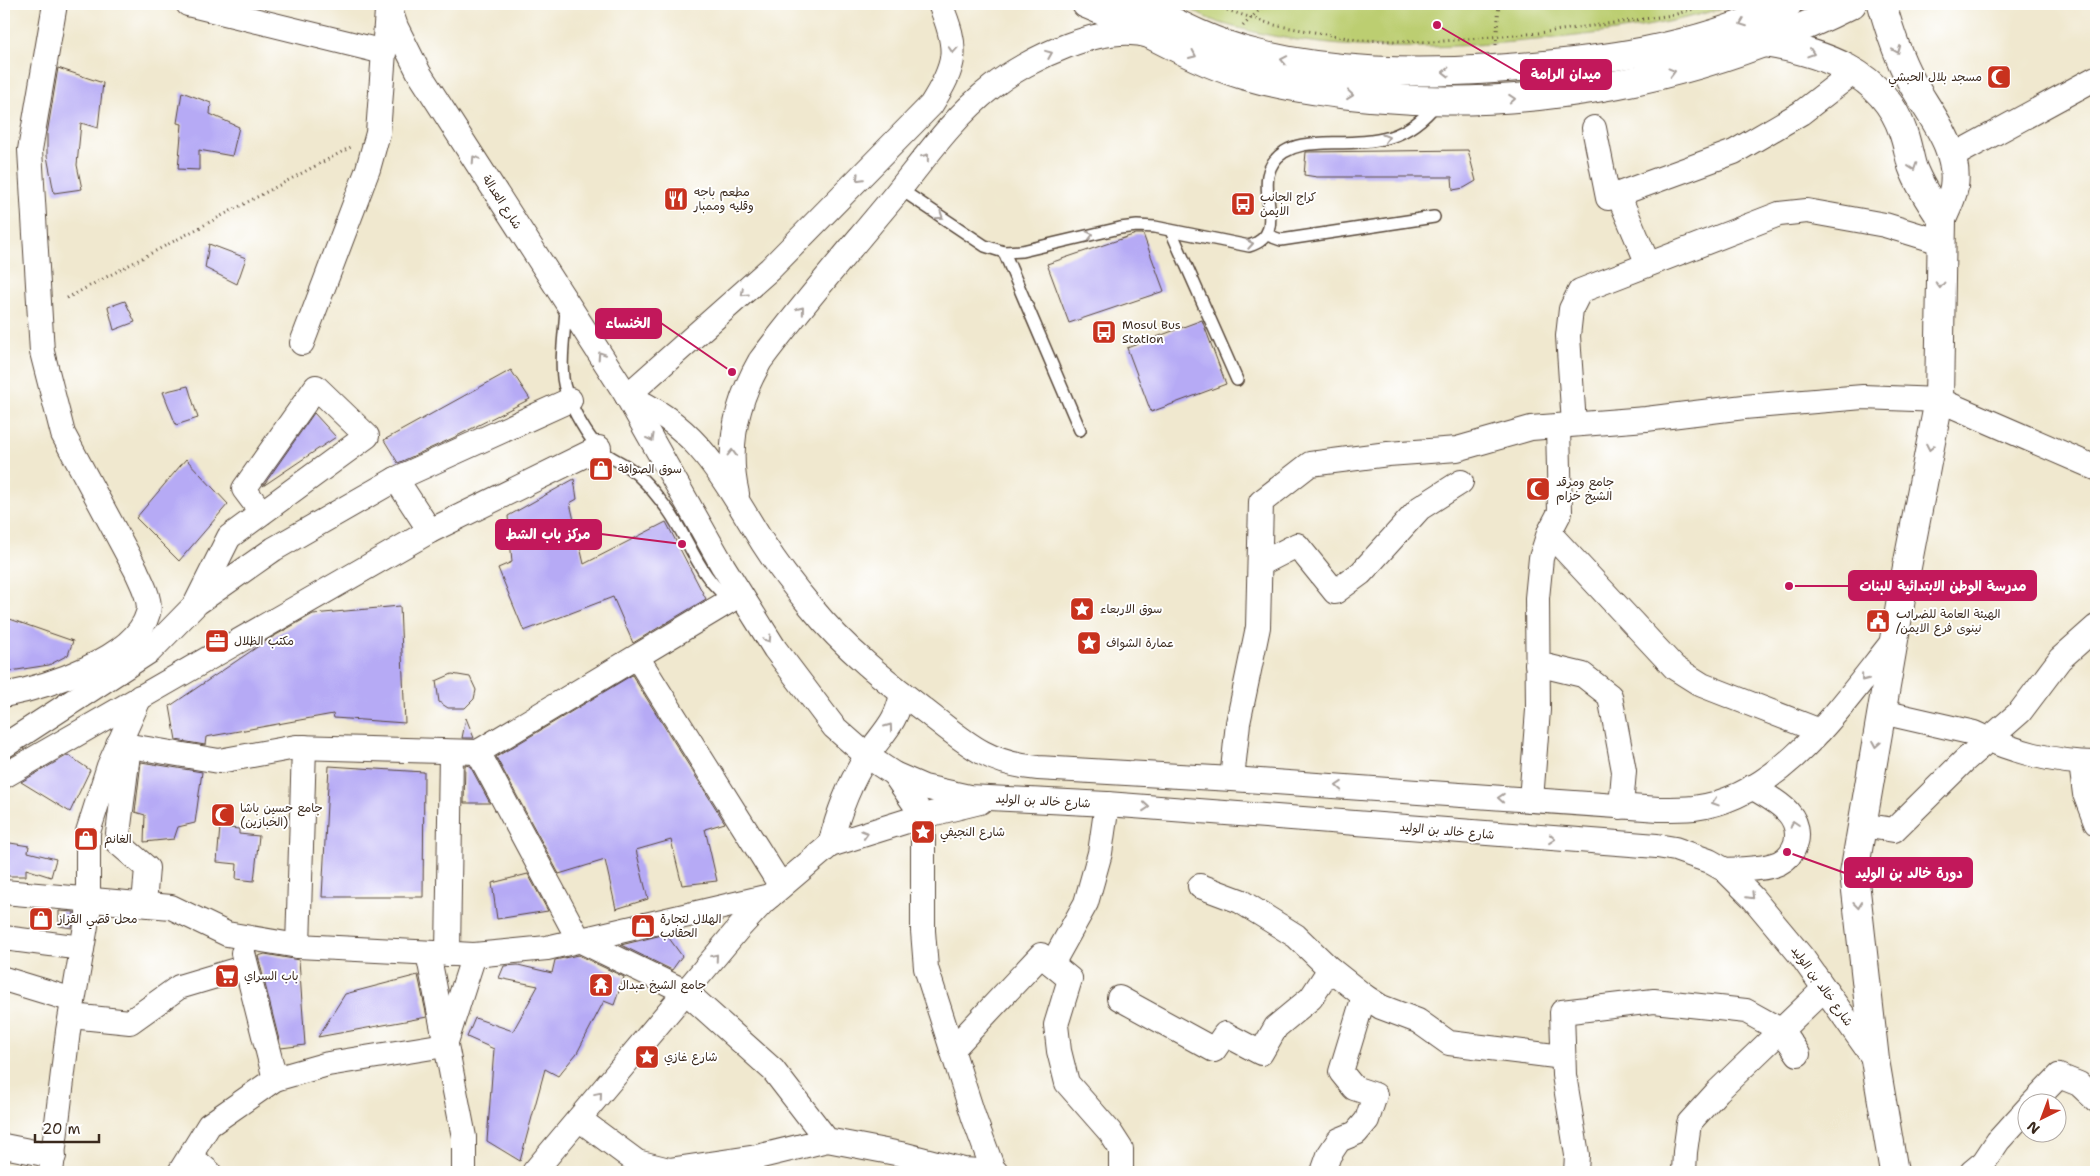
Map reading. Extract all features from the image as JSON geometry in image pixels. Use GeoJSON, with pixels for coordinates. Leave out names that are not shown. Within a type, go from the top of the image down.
{"type":"FeatureCollection","features":[{"type":"Feature","properties":{"kind":"main road"},"geometry":{"type":"LineString","coordinates":[[1086,4],[1214,65],[1268,82],[1344,94],[1440,101],[1534,97],[1628,83],[1683,69],[1764,43],[1844,6]]}},
{"type":"Feature","properties":{"kind":"main road"},"geometry":{"type":"LineString","coordinates":[[1146,6],[1192,32],[1225,45],[1257,54],[1299,62],[1384,71],[1422,72],[1584,62],[1659,48],[1730,29],[1788,4]]}},
{"type":"Feature","properties":{"kind":"main road"},"geometry":{"type":"LineString","coordinates":[[1882,4],[1906,72],[1936,122],[1951,157],[1954,186],[1941,230],[1939,400],[1894,640],[1854,872],[1875,1060],[1894,1172]]}},
{"type":"Feature","properties":{"kind":"main road"},"geometry":{"type":"LineString","coordinates":[[1764,43],[1811,52],[1855,71],[1879,92],[1897,118],[1920,185],[1941,230]]}},
{"type":"Feature","properties":{"kind":"street"},"geometry":{"type":"LineString","coordinates":[[4,695],[29,690],[97,664],[130,640],[142,627],[149,612],[145,591],[139,577],[63,434],[42,352],[30,150],[55,4]]}},
{"type":"Feature","properties":{"kind":"street"},"geometry":{"type":"LineString","coordinates":[[188,4],[384,52]]}},
{"type":"Feature","properties":{"kind":"street"},"geometry":{"type":"LineString","coordinates":[[302,343],[368,169],[378,133],[388,4]]}},
{"type":"Feature","properties":{"kind":"street","name":"شارع العدالة"},"geometry":{"type":"LineString","coordinates":[[388,4],[396,27],[419,73],[627,396],[739,604],[834,727],[866,756],[894,774]]}},
{"type":"Feature","properties":{"kind":"street"},"geometry":{"type":"LineString","coordinates":[[940,4],[954,43],[952,62],[942,87],[930,105],[770,269],[627,396],[658,411],[686,432],[709,459],[738,501],[764,544],[811,608],[866,665],[974,748],[995,760],[1038,768],[1232,779],[1659,810],[1695,808],[1714,803],[1752,786],[1797,756],[1820,731],[1894,640]]}},
{"type":"Feature","properties":{"kind":"street"},"geometry":{"type":"LineString","coordinates":[[738,501],[734,481],[732,439],[738,412],[749,379],[772,345],[951,126],[992,87],[1015,71],[1049,53],[1093,38],[1121,34],[1142,34],[1163,40]]}},
{"type":"Feature","properties":{"kind":"street"},"geometry":{"type":"LineString","coordinates":[[1594,128],[1608,198],[1734,152],[1801,113],[1855,71]]}},
{"type":"Feature","properties":{"kind":"street"},"geometry":{"type":"LineString","coordinates":[[1951,157],[2096,78]]}},
{"type":"Feature","properties":{"kind":"street"},"geometry":{"type":"LineString","coordinates":[[1618,194],[1648,264]]}},
{"type":"Feature","properties":{"kind":"street"},"geometry":{"type":"LineString","coordinates":[[1531,800],[1538,710],[1537,598],[1542,558],[1549,533],[1560,512],[1566,425],[1568,336],[1571,309],[1580,291],[1779,214],[1807,211],[1884,225],[1941,230]]}},
{"type":"Feature","properties":{"kind":"street"},"geometry":{"type":"LineString","coordinates":[[196,603],[229,537],[262,514],[367,436],[316,387],[244,489],[262,514]]}},
{"type":"Feature","properties":{"kind":"street"},"geometry":{"type":"LineString","coordinates":[[1232,779],[1238,723],[1258,627],[1262,502],[1310,464],[1388,454],[1457,449],[1531,428],[1863,397],[1939,400],[2096,468]]}},
{"type":"Feature","properties":{"kind":"street"},"geometry":{"type":"LineString","coordinates":[[4,746],[150,650],[196,603],[274,548],[396,479],[570,400]]}},
{"type":"Feature","properties":{"kind":"street"},"geometry":{"type":"LineString","coordinates":[[4,776],[430,531],[599,448]]}},
{"type":"Feature","properties":{"kind":"street"},"geometry":{"type":"LineString","coordinates":[[396,479],[430,531]]}},
{"type":"Feature","properties":{"kind":"street"},"geometry":{"type":"LineString","coordinates":[[1260,564],[1297,545],[1335,592],[1361,573],[1420,508],[1461,482]]}},
{"type":"Feature","properties":{"kind":"street"},"geometry":{"type":"LineString","coordinates":[[1549,533],[1674,668],[1702,685],[1820,731]]}},
{"type":"Feature","properties":{"kind":"street"},"geometry":{"type":"LineString","coordinates":[[124,745],[219,761],[304,747],[478,752],[637,657],[739,604]]}},
{"type":"Feature","properties":{"kind":"street"},"geometry":{"type":"LineString","coordinates":[[1862,825],[1894,830],[1964,761],[2020,712],[2060,659],[2096,627]]}},
{"type":"Feature","properties":{"kind":"street"},"geometry":{"type":"LineString","coordinates":[[637,657],[776,891]]}},
{"type":"Feature","properties":{"kind":"street"},"geometry":{"type":"LineString","coordinates":[[1537,664],[1584,675],[1610,696],[1624,771],[1622,807]]}},
{"type":"Feature","properties":{"kind":"street"},"geometry":{"type":"LineString","coordinates":[[830,845],[845,797],[866,756],[897,714],[902,693]]}},
{"type":"Feature","properties":{"kind":"street"},"geometry":{"type":"LineString","coordinates":[[140,697],[124,745],[117,842],[147,868],[144,904]]}},
{"type":"Feature","properties":{"kind":"street"},"geometry":{"type":"LineString","coordinates":[[1882,712],[1974,733],[1988,740],[2033,754],[2071,763],[2089,763],[2085,794],[2096,823]]}},
{"type":"Feature","properties":{"kind":"street"},"geometry":{"type":"LineString","coordinates":[[4,1146],[52,1164],[72,1008],[88,914],[88,832],[109,766],[124,745]]}},
{"type":"Feature","properties":{"kind":"street"},"geometry":{"type":"LineString","coordinates":[[298,946],[304,747]]}},
{"type":"Feature","properties":{"kind":"street"},"geometry":{"type":"LineString","coordinates":[[451,752],[438,954],[445,1045],[464,1137],[464,1172]]}},
{"type":"Feature","properties":{"kind":"street"},"geometry":{"type":"LineString","coordinates":[[478,752],[579,940],[686,992],[773,1070],[827,1140]]}},
{"type":"Feature","properties":{"kind":"street"},"geometry":{"type":"LineString","coordinates":[[579,1119],[642,1167],[669,1170],[757,1157],[827,1140],[906,1155],[964,1170],[995,1172],[974,1118],[926,968],[923,930],[923,816],[894,774]]}},
{"type":"Feature","properties":{"kind":"street","name":"شارع خالد بن الوليد"},"geometry":{"type":"LineString","coordinates":[[894,774],[924,787],[969,797],[1107,804],[1657,846],[1692,854],[1725,870],[1778,926],[1875,1060]]}},
{"type":"Feature","properties":{"kind":"street"},"geometry":{"type":"LineString","coordinates":[[1725,870],[1780,863],[1789,856],[1795,846],[1797,834],[1795,822],[1789,812],[1752,786]]}},
{"type":"Feature","properties":{"kind":"street"},"geometry":{"type":"LineString","coordinates":[[534,1172],[739,928],[776,891],[830,845],[923,816],[994,799]]}},
{"type":"Feature","properties":{"kind":"street"},"geometry":{"type":"LineString","coordinates":[[1052,964],[1086,902],[1100,853],[1107,804]]}},
{"type":"Feature","properties":{"kind":"street"},"geometry":{"type":"LineString","coordinates":[[1200,886],[1240,901],[1296,936],[1330,969],[1364,996],[1382,1007],[1418,1021],[1449,1043],[1563,1057]]}},
{"type":"Feature","properties":{"kind":"street"},"geometry":{"type":"LineString","coordinates":[[4,892],[88,898],[171,908],[227,934],[298,946],[474,955],[547,948],[776,891]]}},
{"type":"Feature","properties":{"kind":"street"},"geometry":{"type":"LineString","coordinates":[[240,936],[246,967],[275,1079]]}},
{"type":"Feature","properties":{"kind":"street"},"geometry":{"type":"LineString","coordinates":[[4,938],[82,948]]}},
{"type":"Feature","properties":{"kind":"street"},"geometry":{"type":"LineString","coordinates":[[445,1045],[474,955]]}},
{"type":"Feature","properties":{"kind":"street"},"geometry":{"type":"LineString","coordinates":[[952,1050],[1041,955],[1070,979],[1056,1025],[1067,1083],[1110,1132],[1121,1149],[1122,1172]]}},
{"type":"Feature","properties":{"kind":"street"},"geometry":{"type":"LineString","coordinates":[[4,979],[72,1008],[130,1022],[179,987],[246,967]]}},
{"type":"Feature","properties":{"kind":"street"},"geometry":{"type":"LineString","coordinates":[[1118,998],[1214,1050],[1225,1034],[1262,1053],[1276,1027],[1311,998],[1330,969]]}},
{"type":"Feature","properties":{"kind":"street"},"geometry":{"type":"LineString","coordinates":[[1684,1172],[1684,1152],[1689,1123],[1718,1091],[1824,989]]}},
{"type":"Feature","properties":{"kind":"street"},"geometry":{"type":"LineString","coordinates":[[1323,1172],[1329,1155],[1339,1140],[1356,1133],[1367,1120],[1375,1095],[1354,1088],[1341,1072],[1364,996]]}},
{"type":"Feature","properties":{"kind":"street"},"geometry":{"type":"LineString","coordinates":[[1576,1172],[1577,1155],[1564,1075],[1562,1012],[1654,1001],[1746,1011],[1782,1031],[1798,1054]]}},
{"type":"Feature","properties":{"kind":"street"},"geometry":{"type":"LineString","coordinates":[[209,1172],[185,1164],[209,1125],[275,1079],[328,1064],[445,1045]]}},
{"type":"Feature","properties":{"kind":"street"},"geometry":{"type":"LineString","coordinates":[[2042,1094],[2059,1076],[2079,1084],[2096,1098]]}},
{"type":"Feature","properties":{"kind":"street"},"geometry":{"type":"LineString","coordinates":[[1972,1172],[1984,1162],[1998,1141],[2018,1119]]}},
{"type":"Feature","properties":{"kind":"lane"},"geometry":{"type":"LineString","coordinates":[[900,189],[985,246],[1004,252],[1022,251],[1120,228],[1155,227],[1242,246],[1256,244],[1267,235],[1271,222],[1266,182],[1269,171],[1282,153],[1302,144],[1375,142],[1390,138],[1418,123],[1440,101]]}},
{"type":"Feature","properties":{"kind":"lane"},"geometry":{"type":"LineString","coordinates":[[1267,235],[1281,240],[1434,217]]}},
{"type":"Feature","properties":{"kind":"lane"},"geometry":{"type":"LineString","coordinates":[[1171,231],[1237,380]]}},
{"type":"Feature","properties":{"kind":"lane"},"geometry":{"type":"LineString","coordinates":[[1004,252],[1080,430]]}},
{"type":"Feature","properties":{"kind":"lane"},"geometry":{"type":"LineString","coordinates":[[566,302],[562,377],[570,400],[587,432],[599,448],[609,457],[629,468],[647,483],[669,511],[715,586],[739,604]]}},
{"type":"Feature","properties":{"kind":"path"},"geometry":{"type":"LineString","coordinates":[[1208,4],[1274,25],[1359,40],[1432,42],[1539,33],[1673,15],[1710,4]]}},
{"type":"Feature","properties":{"kind":"path"},"geometry":{"type":"LineString","coordinates":[[1494,69],[1499,4]]}},
{"type":"Feature","properties":{"kind":"path"},"geometry":{"type":"LineString","coordinates":[[67,298],[378,133]]}},
{"type":"Feature","properties":{"kind":"green space"},"geometry":{"type":"Polygon","coordinates":[[[1185,4],[1736,4],[1687,18],[1587,35],[1465,46],[1394,47],[1324,43],[1254,32],[1209,19],[1185,4]]]}},
{"type":"Feature","properties":{"kind":"building"},"geometry":{"type":"Polygon","coordinates":[[[58,68],[103,83],[98,128],[81,123],[77,165],[82,189],[54,193],[47,156],[47,134],[58,68]]]}},
{"type":"Feature","properties":{"kind":"building"},"geometry":{"type":"Polygon","coordinates":[[[182,92],[211,103],[210,114],[239,127],[232,156],[199,150],[199,170],[178,169],[182,124],[177,123],[182,92]]]}},
{"type":"Feature","properties":{"kind":"building"},"geometry":{"type":"Polygon","coordinates":[[[1468,150],[1476,181],[1464,188],[1453,190],[1452,177],[1317,177],[1304,175],[1306,152],[1468,150]]]}},
{"type":"Feature","properties":{"kind":"building"},"geometry":{"type":"Polygon","coordinates":[[[1136,234],[1143,234],[1164,291],[1069,323],[1047,264],[1136,234]]]}},
{"type":"Feature","properties":{"kind":"building"},"geometry":{"type":"Polygon","coordinates":[[[209,244],[246,258],[237,284],[205,268],[209,244]]]}},
{"type":"Feature","properties":{"kind":"building"},"geometry":{"type":"Polygon","coordinates":[[[125,301],[135,322],[114,330],[108,307],[125,301]]]}},
{"type":"Feature","properties":{"kind":"building"},"geometry":{"type":"Polygon","coordinates":[[[1202,320],[1226,384],[1151,412],[1127,348],[1202,320]]]}},
{"type":"Feature","properties":{"kind":"building"},"geometry":{"type":"Polygon","coordinates":[[[511,370],[530,399],[398,463],[384,440],[511,370]]]}},
{"type":"Feature","properties":{"kind":"building"},"geometry":{"type":"Polygon","coordinates":[[[188,386],[198,418],[176,425],[163,392],[188,386]]]}},
{"type":"Feature","properties":{"kind":"building"},"geometry":{"type":"Polygon","coordinates":[[[314,413],[336,437],[263,486],[314,413]]]}},
{"type":"Feature","properties":{"kind":"building"},"geometry":{"type":"Polygon","coordinates":[[[186,459],[228,504],[179,561],[136,518],[186,459]]]}},
{"type":"Feature","properties":{"kind":"building"},"geometry":{"type":"Polygon","coordinates":[[[574,479],[577,499],[570,503],[584,564],[666,522],[706,599],[633,643],[613,597],[524,631],[498,568],[512,562],[508,516],[574,479]]]}},
{"type":"Feature","properties":{"kind":"building"},"geometry":{"type":"Polygon","coordinates":[[[400,606],[405,723],[334,718],[333,714],[206,737],[205,745],[176,740],[170,706],[269,639],[313,614],[400,606]]]}},
{"type":"Feature","properties":{"kind":"building"},"geometry":{"type":"Polygon","coordinates":[[[4,617],[73,641],[68,655],[49,665],[4,672],[4,617]]]}},
{"type":"Feature","properties":{"kind":"building"},"geometry":{"type":"Polygon","coordinates":[[[452,674],[470,677],[476,690],[474,699],[465,708],[448,708],[439,702],[436,681],[452,674]]]}},
{"type":"Feature","properties":{"kind":"building"},"geometry":{"type":"Polygon","coordinates":[[[632,675],[725,823],[705,829],[717,881],[682,885],[671,840],[636,850],[648,899],[616,909],[605,860],[559,874],[496,757],[632,675]]]}},
{"type":"Feature","properties":{"kind":"building"},"geometry":{"type":"Polygon","coordinates":[[[466,718],[474,738],[462,738],[466,718]]]}},
{"type":"Feature","properties":{"kind":"building"},"geometry":{"type":"Polygon","coordinates":[[[68,755],[90,770],[70,812],[21,782],[68,755]]]}},
{"type":"Feature","properties":{"kind":"building"},"geometry":{"type":"Polygon","coordinates":[[[141,762],[202,772],[195,823],[178,827],[174,839],[144,842],[145,815],[135,812],[141,762]]]}},
{"type":"Feature","properties":{"kind":"building"},"geometry":{"type":"Polygon","coordinates":[[[465,765],[470,766],[490,803],[464,803],[465,765]]]}},
{"type":"Feature","properties":{"kind":"building"},"geometry":{"type":"Polygon","coordinates":[[[329,766],[424,772],[423,897],[322,897],[329,766]]]}},
{"type":"Feature","properties":{"kind":"building"},"geometry":{"type":"Polygon","coordinates":[[[220,827],[239,829],[239,834],[259,836],[254,881],[236,879],[237,864],[217,862],[220,827]]]}},
{"type":"Feature","properties":{"kind":"building"},"geometry":{"type":"Polygon","coordinates":[[[4,842],[29,846],[28,852],[56,859],[51,877],[26,869],[26,876],[4,876],[4,842]]]}},
{"type":"Feature","properties":{"kind":"building"},"geometry":{"type":"Polygon","coordinates":[[[528,874],[548,911],[497,919],[492,883],[528,874]]]}},
{"type":"Feature","properties":{"kind":"building"},"geometry":{"type":"Polygon","coordinates":[[[59,911],[74,912],[72,928],[59,926],[59,911]]]}},
{"type":"Feature","properties":{"kind":"building"},"geometry":{"type":"Polygon","coordinates":[[[666,934],[682,956],[672,970],[621,945],[666,934]]]}},
{"type":"Feature","properties":{"kind":"building"},"geometry":{"type":"Polygon","coordinates":[[[265,954],[299,960],[305,1045],[281,1048],[258,956],[265,954]]]}},
{"type":"Feature","properties":{"kind":"building"},"geometry":{"type":"Polygon","coordinates":[[[578,955],[624,977],[614,1005],[604,1001],[577,1053],[558,1076],[545,1069],[520,1161],[487,1141],[494,1049],[467,1037],[475,1018],[513,1031],[538,986],[499,978],[504,966],[518,965],[552,973],[555,960],[578,955]]]}},
{"type":"Feature","properties":{"kind":"building"},"geometry":{"type":"Polygon","coordinates":[[[418,975],[427,1017],[318,1037],[345,994],[418,975]]]}},
{"type":"Feature","properties":{"kind":"place","name":"ميدان الرامة"},"geometry":{"type":"Point","coordinates":[1437,25]}},
{"type":"Feature","properties":{"kind":"place","name":"مسجد بلال الحبشي"},"geometry":{"type":"Point","coordinates":[1999,77]}},
{"type":"Feature","properties":{"kind":"place","name":"مطعم باجه وقليه وممبار"},"geometry":{"type":"Point","coordinates":[676,199]}},
{"type":"Feature","properties":{"kind":"place","name":"كراج الجانب الايمن"},"geometry":{"type":"Point","coordinates":[1243,204]}},
{"type":"Feature","properties":{"kind":"place","name":"Mosul Bus Station"},"geometry":{"type":"Point","coordinates":[1104,332]}},
{"type":"Feature","properties":{"kind":"place","name":"الخنساء"},"geometry":{"type":"Point","coordinates":[732,372]}},
{"type":"Feature","properties":{"kind":"place","name":"سوق الصوافة"},"geometry":{"type":"Point","coordinates":[601,469]}},
{"type":"Feature","properties":{"kind":"place","name":"جامع ومرقد الشيخ خزام"},"geometry":{"type":"Point","coordinates":[1538,489]}},
{"type":"Feature","properties":{"kind":"place","name":"مركز باب الشط"},"geometry":{"type":"Point","coordinates":[682,544]}},
{"type":"Feature","properties":{"kind":"place","name":"مدرسة الوطن الابتدائية للبنات"},"geometry":{"type":"Point","coordinates":[1789,586]}},
{"type":"Feature","properties":{"kind":"place","name":"سوق الاربعاء"},"geometry":{"type":"Point","coordinates":[1082,609]}},
{"type":"Feature","properties":{"kind":"place","name":"الهيئة العامة للضرائب /نينوى فرع الايمن"},"geometry":{"type":"Point","coordinates":[1878,621]}},
{"type":"Feature","properties":{"kind":"place","name":"مكتب الظلال"},"geometry":{"type":"Point","coordinates":[217,641]}},
{"type":"Feature","properties":{"kind":"place","name":"عمارة الشواف"},"geometry":{"type":"Point","coordinates":[1089,643]}},
{"type":"Feature","properties":{"kind":"place","name":"جامع حسين باشا (الخبازين)"},"geometry":{"type":"Point","coordinates":[223,815]}},
{"type":"Feature","properties":{"kind":"place","name":"شارع النجيفي"},"geometry":{"type":"Point","coordinates":[923,832]}},
{"type":"Feature","properties":{"kind":"place","name":"الغانم"},"geometry":{"type":"Point","coordinates":[86,839]}},
{"type":"Feature","properties":{"kind":"place","name":"دورة خالد بن الوليد"},"geometry":{"type":"Point","coordinates":[1787,852]}},
{"type":"Feature","properties":{"kind":"place","name":"محل قصي القزاز"},"geometry":{"type":"Point","coordinates":[41,919]}},
{"type":"Feature","properties":{"kind":"place","name":"الهلال لتجارة الحقائب"},"geometry":{"type":"Point","coordinates":[643,926]}},
{"type":"Feature","properties":{"kind":"place","name":"باب السراي"},"geometry":{"type":"Point","coordinates":[227,976]}},
{"type":"Feature","properties":{"kind":"place","name":"جامع الشيخ عبدال"},"geometry":{"type":"Point","coordinates":[601,985]}},
{"type":"Feature","properties":{"kind":"place","name":"شارع غازي"},"geometry":{"type":"Point","coordinates":[647,1057]}}]}
